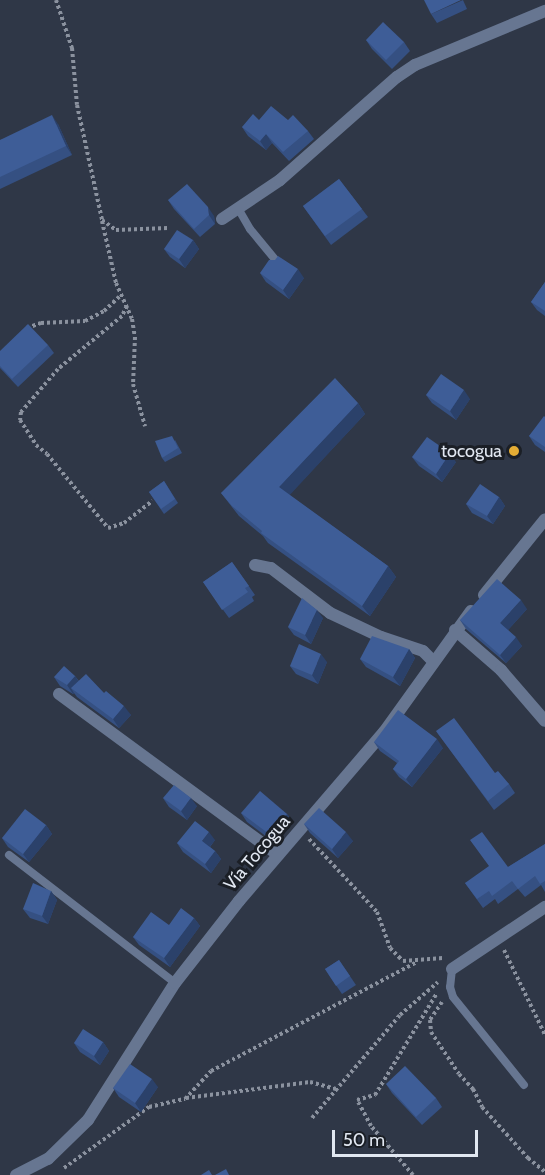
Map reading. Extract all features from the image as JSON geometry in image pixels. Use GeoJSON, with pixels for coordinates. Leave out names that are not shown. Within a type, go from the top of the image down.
{"type":"FeatureCollection","features":[{"type":"Feature","properties":{"kind":"street"},"geometry":{"type":"LineString","coordinates":[[222,219],[239,210],[280,180],[397,77],[415,65],[545,11]]}},
{"type":"Feature","properties":{"kind":"street","name":"Vía Tocogua"},"geometry":{"type":"LineString","coordinates":[[16,1175],[48,1159],[88,1120],[175,983],[278,855],[384,732],[455,630],[545,519]]}},
{"type":"Feature","properties":{"kind":"street"},"geometry":{"type":"LineString","coordinates":[[255,565],[271,568],[330,613],[381,637],[423,651],[433,662]]}},
{"type":"Feature","properties":{"kind":"street"},"geometry":{"type":"LineString","coordinates":[[455,630],[501,670],[545,721]]}},
{"type":"Feature","properties":{"kind":"street"},"geometry":{"type":"LineString","coordinates":[[59,694],[278,855]]}},
{"type":"Feature","properties":{"kind":"street"},"geometry":{"type":"LineString","coordinates":[[452,969],[545,908]]}},
{"type":"Feature","properties":{"kind":"lane"},"geometry":{"type":"LineString","coordinates":[[239,210],[250,229],[278,263]]}},
{"type":"Feature","properties":{"kind":"lane"},"geometry":{"type":"LineString","coordinates":[[9,855],[175,983]]}},
{"type":"Feature","properties":{"kind":"lane"},"geometry":{"type":"LineString","coordinates":[[452,969],[450,987],[453,997],[524,1085]]}},
{"type":"Feature","properties":{"kind":"path"},"geometry":{"type":"LineString","coordinates":[[56,0],[72,48],[77,105],[110,264],[127,306],[135,337],[131,368],[134,396],[145,426]]}},
{"type":"Feature","properties":{"kind":"path"},"geometry":{"type":"LineString","coordinates":[[102,220],[116,230],[168,228]]}},
{"type":"Feature","properties":{"kind":"path"},"geometry":{"type":"LineString","coordinates":[[24,330],[41,322],[80,322],[94,318],[121,295]]}},
{"type":"Feature","properties":{"kind":"path"},"geometry":{"type":"LineString","coordinates":[[127,306],[122,316],[58,369],[21,411],[20,420],[36,444],[108,528],[124,523],[152,501]]}},
{"type":"Feature","properties":{"kind":"path"},"geometry":{"type":"LineString","coordinates":[[300,830],[377,912],[390,948],[403,961],[459,957],[375,1095],[357,1100],[364,1117],[413,1175]]}},
{"type":"Feature","properties":{"kind":"path"},"geometry":{"type":"LineString","coordinates":[[497,939],[517,974],[545,1035]]}},
{"type":"Feature","properties":{"kind":"path"},"geometry":{"type":"LineString","coordinates":[[185,1099],[211,1071],[420,960]]}},
{"type":"Feature","properties":{"kind":"path"},"geometry":{"type":"LineString","coordinates":[[312,1118],[400,1015],[452,969]]}},
{"type":"Feature","properties":{"kind":"path"},"geometry":{"type":"LineString","coordinates":[[453,997],[437,1006],[430,1020],[431,1032],[459,1074],[473,1089],[482,1107],[528,1158],[545,1172]]}},
{"type":"Feature","properties":{"kind":"path"},"geometry":{"type":"LineString","coordinates":[[63,1168],[149,1107],[185,1099],[310,1082],[337,1089]]}},
{"type":"Feature","properties":{"kind":"building"},"geometry":{"type":"Polygon","coordinates":[[[424,0],[461,0],[431,14],[424,0]]]}},
{"type":"Feature","properties":{"kind":"building"},"geometry":{"type":"Polygon","coordinates":[[[383,22],[404,42],[386,60],[366,40],[383,22]]]}},
{"type":"Feature","properties":{"kind":"building"},"geometry":{"type":"Polygon","coordinates":[[[271,106],[288,120],[293,115],[308,131],[283,152],[266,134],[260,141],[242,127],[253,114],[259,120],[271,106]]]}},
{"type":"Feature","properties":{"kind":"building"},"geometry":{"type":"Polygon","coordinates":[[[52,115],[66,146],[0,177],[0,140],[52,115]]]}},
{"type":"Feature","properties":{"kind":"building"},"geometry":{"type":"Polygon","coordinates":[[[339,179],[362,209],[325,236],[303,206],[339,179]]]}},
{"type":"Feature","properties":{"kind":"building"},"geometry":{"type":"Polygon","coordinates":[[[187,184],[208,207],[209,215],[194,229],[168,200],[187,184]]]}},
{"type":"Feature","properties":{"kind":"building"},"geometry":{"type":"Polygon","coordinates":[[[177,230],[193,240],[179,259],[164,249],[177,230]]]}},
{"type":"Feature","properties":{"kind":"building"},"geometry":{"type":"Polygon","coordinates":[[[278,256],[298,269],[283,290],[260,273],[269,260],[275,260],[278,256]]]}},
{"type":"Feature","properties":{"kind":"building"},"geometry":{"type":"Polygon","coordinates":[[[545,282],[545,311],[531,302],[545,282]]]}},
{"type":"Feature","properties":{"kind":"building"},"geometry":{"type":"Polygon","coordinates":[[[28,324],[48,345],[12,379],[0,366],[0,351],[28,324]]]}},
{"type":"Feature","properties":{"kind":"building"},"geometry":{"type":"Polygon","coordinates":[[[441,374],[464,390],[450,411],[426,395],[441,374]]]}},
{"type":"Feature","properties":{"kind":"building"},"geometry":{"type":"Polygon","coordinates":[[[335,378],[358,403],[279,487],[388,566],[362,606],[261,533],[262,531],[232,506],[221,493],[335,378]]]}},
{"type":"Feature","properties":{"kind":"building"},"geometry":{"type":"Polygon","coordinates":[[[545,417],[545,447],[529,436],[545,417]]]}},
{"type":"Feature","properties":{"kind":"building"},"geometry":{"type":"Polygon","coordinates":[[[172,436],[178,448],[162,458],[155,441],[172,436]]]}},
{"type":"Feature","properties":{"kind":"building"},"geometry":{"type":"Polygon","coordinates":[[[427,437],[450,453],[436,474],[412,457],[427,437]]]}},
{"type":"Feature","properties":{"kind":"building"},"geometry":{"type":"Polygon","coordinates":[[[164,481],[175,499],[161,509],[149,492],[164,481]]]}},
{"type":"Feature","properties":{"kind":"building"},"geometry":{"type":"Polygon","coordinates":[[[480,484],[499,497],[487,516],[466,504],[480,484]]]}},
{"type":"Feature","properties":{"kind":"building"},"geometry":{"type":"Polygon","coordinates":[[[232,562],[249,586],[245,588],[248,592],[222,610],[203,582],[232,562]]]}},
{"type":"Feature","properties":{"kind":"building"},"geometry":{"type":"Polygon","coordinates":[[[497,579],[521,600],[500,623],[516,637],[500,655],[460,620],[497,579]]]}},
{"type":"Feature","properties":{"kind":"building"},"geometry":{"type":"Polygon","coordinates":[[[302,598],[317,610],[305,635],[288,627],[302,598]]]}},
{"type":"Feature","properties":{"kind":"building"},"geometry":{"type":"Polygon","coordinates":[[[372,636],[409,649],[393,677],[360,659],[372,636]]]}},
{"type":"Feature","properties":{"kind":"building"},"geometry":{"type":"Polygon","coordinates":[[[299,644],[321,654],[312,675],[290,666],[299,644]]]}},
{"type":"Feature","properties":{"kind":"building"},"geometry":{"type":"Polygon","coordinates":[[[64,666],[75,676],[67,685],[54,677],[64,666]]]}},
{"type":"Feature","properties":{"kind":"building"},"geometry":{"type":"Polygon","coordinates":[[[86,674],[104,693],[106,691],[124,706],[113,719],[71,688],[86,674]]]}},
{"type":"Feature","properties":{"kind":"building"},"geometry":{"type":"Polygon","coordinates":[[[398,710],[437,739],[406,779],[393,769],[399,761],[374,742],[398,710]]]}},
{"type":"Feature","properties":{"kind":"building"},"geometry":{"type":"Polygon","coordinates":[[[454,718],[495,773],[498,771],[509,784],[488,801],[436,731],[454,718]]]}},
{"type":"Feature","properties":{"kind":"building"},"geometry":{"type":"Polygon","coordinates":[[[174,785],[191,798],[181,811],[163,798],[174,785]]]}},
{"type":"Feature","properties":{"kind":"building"},"geometry":{"type":"Polygon","coordinates":[[[260,791],[287,814],[269,834],[241,813],[260,791]]]}},
{"type":"Feature","properties":{"kind":"building"},"geometry":{"type":"Polygon","coordinates":[[[319,808],[346,832],[332,849],[304,824],[319,808]]]}},
{"type":"Feature","properties":{"kind":"building"},"geometry":{"type":"Polygon","coordinates":[[[25,809],[46,825],[23,854],[2,838],[25,809]]]}},
{"type":"Feature","properties":{"kind":"building"},"geometry":{"type":"Polygon","coordinates":[[[195,821],[209,832],[202,841],[215,851],[205,864],[177,843],[195,821]]]}},
{"type":"Feature","properties":{"kind":"building"},"geometry":{"type":"Polygon","coordinates":[[[482,832],[508,867],[545,844],[545,881],[540,884],[535,876],[518,889],[512,881],[492,896],[489,891],[477,899],[465,883],[489,866],[470,840],[482,832]]]}},
{"type":"Feature","properties":{"kind":"building"},"geometry":{"type":"Polygon","coordinates":[[[33,883],[51,891],[42,916],[23,909],[33,883]]]}},
{"type":"Feature","properties":{"kind":"building"},"geometry":{"type":"Polygon","coordinates":[[[181,908],[194,918],[164,958],[133,937],[151,912],[169,925],[181,908]]]}},
{"type":"Feature","properties":{"kind":"building"},"geometry":{"type":"Polygon","coordinates":[[[339,960],[350,976],[336,986],[325,969],[339,960]]]}},
{"type":"Feature","properties":{"kind":"building"},"geometry":{"type":"Polygon","coordinates":[[[83,1029],[103,1042],[94,1056],[74,1043],[83,1029]]]}},
{"type":"Feature","properties":{"kind":"building"},"geometry":{"type":"Polygon","coordinates":[[[130,1064],[152,1079],[135,1103],[113,1088],[130,1064]]]}},
{"type":"Feature","properties":{"kind":"building"},"geometry":{"type":"Polygon","coordinates":[[[405,1066],[436,1098],[416,1117],[386,1084],[405,1066]]]}},
{"type":"Feature","properties":{"kind":"building"},"geometry":{"type":"Polygon","coordinates":[[[226,1169],[229,1175],[215,1175],[226,1169]]]}},
{"type":"Feature","properties":{"kind":"building"},"geometry":{"type":"Polygon","coordinates":[[[209,1170],[212,1175],[201,1175],[209,1170]]]}},
{"type":"Feature","properties":{"kind":"place","name":"tocogua"},"geometry":{"type":"Point","coordinates":[514,451]}}]}
